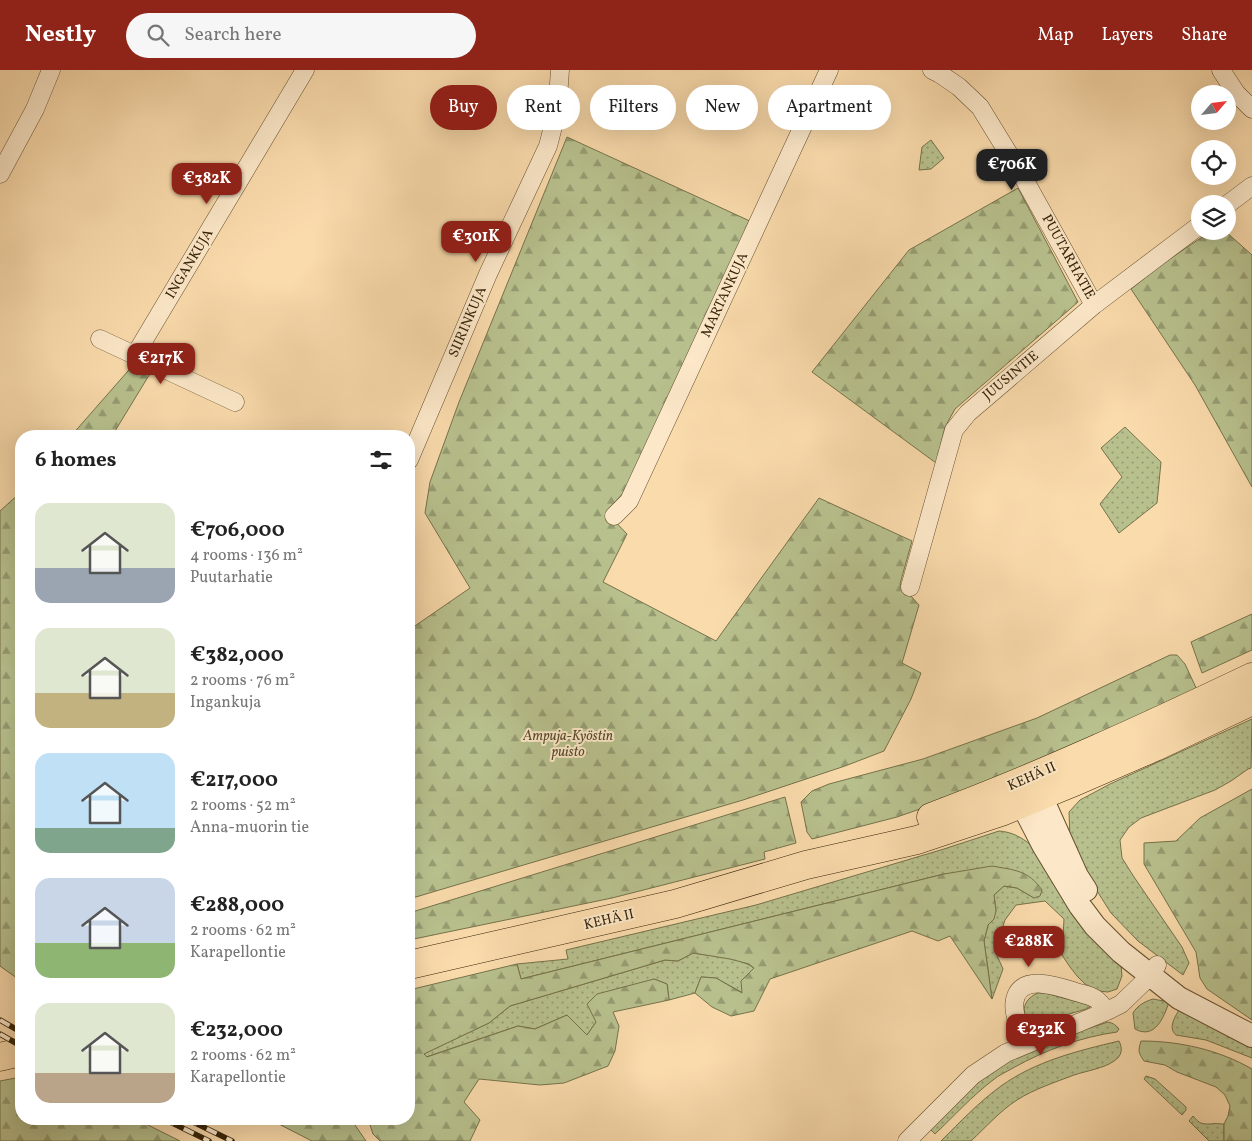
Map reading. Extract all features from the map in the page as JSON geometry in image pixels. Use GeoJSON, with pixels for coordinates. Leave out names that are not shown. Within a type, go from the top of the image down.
{"type":"FeatureCollection","features":[{"type":"Feature","properties":{"kind":"highway","name":"KEHÄ II"},"geometry":{"type":"LineString","coordinates":[[415,964],[675,904],[806,865],[917,840],[982,819],[1146,727],[1252,677]]}},
{"type":"Feature","properties":{"kind":"highway","name":"KEHÄ II"},"geometry":{"type":"LineString","coordinates":[[1030,793],[1155,747],[1252,701]]}},
{"type":"Feature","properties":{"kind":"highway"},"geometry":{"type":"LineString","coordinates":[[0,1057],[15,1053]]}},
{"type":"Feature","properties":{"kind":"street"},"geometry":{"type":"LineString","coordinates":[[0,174],[35,109],[50,70]]}},
{"type":"Feature","properties":{"kind":"street","name":"INGANKUJA"},"geometry":{"type":"LineString","coordinates":[[135,355],[305,70]]}},
{"type":"Feature","properties":{"kind":"street","name":"SIIRINKUJA"},"geometry":{"type":"LineString","coordinates":[[415,446],[488,274],[548,146],[557,111],[560,70]]}},
{"type":"Feature","properties":{"kind":"street","name":"MARTANKUJA"},"geometry":{"type":"LineString","coordinates":[[614,516],[629,501],[829,70]]}},
{"type":"Feature","properties":{"kind":"street","name":"PUUTARHATIE"},"geometry":{"type":"LineString","coordinates":[[932,70],[958,87],[980,106],[1024,177],[1094,305]]}},
{"type":"Feature","properties":{"kind":"street"},"geometry":{"type":"LineString","coordinates":[[1222,70],[1236,93],[1252,109]]}},
{"type":"Feature","properties":{"kind":"street"},"geometry":{"type":"LineString","coordinates":[[1236,198],[1252,186]]}},
{"type":"Feature","properties":{"kind":"street","name":"JUUSINTIE"},"geometry":{"type":"LineString","coordinates":[[910,587],[954,430],[968,412],[1094,305],[1191,232]]}},
{"type":"Feature","properties":{"kind":"street"},"geometry":{"type":"LineString","coordinates":[[100,339],[235,402]]}},
{"type":"Feature","properties":{"kind":"street"},"geometry":{"type":"LineString","coordinates":[[1030,793],[1043,845],[1080,906],[1095,926],[1121,952],[1153,970],[1179,998],[1252,1035]]}},
{"type":"Feature","properties":{"kind":"street"},"geometry":{"type":"LineString","coordinates":[[907,1141],[973,1075],[1006,1052],[1121,1004],[1153,970]]}},
{"type":"Feature","properties":{"kind":"street"},"geometry":{"type":"LineString","coordinates":[[1027,1044],[1018,1022],[1015,1004],[1019,991],[1028,984],[1051,984],[1096,998],[1107,1011]]}},
{"type":"Feature","properties":{"kind":"green space","name":"Ampuja-Kyöstin puisto"},"geometry":{"type":"Polygon","coordinates":[[[567,137],[752,222],[625,491],[606,512],[627,534],[603,582],[716,641],[819,498],[912,541],[900,584],[919,605],[902,663],[921,673],[911,699],[884,751],[743,800],[415,897],[415,626],[470,588],[425,513],[430,482],[459,402],[567,137]]]}},
{"type":"Feature","properties":{"kind":"green space"},"geometry":{"type":"Polygon","coordinates":[[[931,140],[944,158],[931,169],[919,170],[922,147],[931,140]]]}},
{"type":"Feature","properties":{"kind":"green space"},"geometry":{"type":"Polygon","coordinates":[[[1018,188],[1078,302],[955,409],[945,427],[936,463],[812,372],[909,250],[1018,188]]]}},
{"type":"Feature","properties":{"kind":"green space"},"geometry":{"type":"Polygon","coordinates":[[[1198,240],[1235,240],[1252,255],[1252,487],[1195,385],[1131,289],[1161,265],[1198,240]]]}},
{"type":"Feature","properties":{"kind":"green space"},"geometry":{"type":"Polygon","coordinates":[[[135,363],[151,372],[116,430],[76,430],[135,363]]]}},
{"type":"Feature","properties":{"kind":"green space"},"geometry":{"type":"Polygon","coordinates":[[[1125,427],[1161,462],[1157,503],[1119,533],[1100,504],[1122,477],[1101,448],[1125,427]]]}},
{"type":"Feature","properties":{"kind":"green space"},"geometry":{"type":"Polygon","coordinates":[[[15,497],[15,977],[0,966],[0,511],[15,497]]]}},
{"type":"Feature","properties":{"kind":"green space"},"geometry":{"type":"Polygon","coordinates":[[[1252,614],[1252,650],[1202,673],[1191,642],[1252,614]]]}},
{"type":"Feature","properties":{"kind":"green space"},"geometry":{"type":"Polygon","coordinates":[[[1170,655],[1177,655],[1185,664],[1198,692],[963,794],[897,817],[812,839],[807,832],[801,802],[812,791],[829,784],[923,759],[1037,718],[1170,655]]]}},
{"type":"Feature","properties":{"kind":"green space"},"geometry":{"type":"Polygon","coordinates":[[[1252,719],[1251,768],[1215,790],[1141,818],[1129,827],[1120,840],[1122,858],[1182,947],[1189,963],[1183,975],[1138,941],[1111,913],[1085,872],[1070,839],[1069,812],[1080,800],[1110,784],[1252,719]]]}},
{"type":"Feature","properties":{"kind":"green space"},"geometry":{"type":"Polygon","coordinates":[[[1252,789],[1252,1020],[1207,989],[1200,978],[1196,952],[1144,864],[1144,843],[1176,841],[1200,818],[1252,789]]]}},
{"type":"Feature","properties":{"kind":"green space"},"geometry":{"type":"Polygon","coordinates":[[[785,797],[796,843],[764,852],[765,859],[612,898],[415,939],[415,911],[785,797]]]}},
{"type":"Feature","properties":{"kind":"green space"},"geometry":{"type":"Polygon","coordinates":[[[999,831],[1016,835],[1031,845],[1121,965],[1122,976],[1117,989],[1108,992],[1098,991],[1085,984],[1077,976],[1062,955],[1064,919],[1045,901],[1016,905],[1005,920],[995,951],[1003,969],[992,999],[984,941],[988,925],[996,911],[994,895],[1004,886],[1017,888],[1034,898],[1042,890],[944,874],[521,979],[517,964],[568,959],[566,950],[756,905],[999,831]]]}},
{"type":"Feature","properties":{"kind":"green space"},"geometry":{"type":"Polygon","coordinates":[[[992,866],[1020,872],[1031,878],[1042,890],[1040,896],[1034,898],[1017,888],[1004,886],[994,895],[996,911],[994,919],[988,925],[984,941],[992,999],[950,936],[938,941],[912,931],[770,979],[754,1011],[731,1016],[712,1007],[695,993],[701,977],[716,978],[742,993],[741,981],[754,968],[749,964],[730,959],[693,953],[678,961],[665,960],[510,1006],[489,1023],[424,1054],[427,1057],[518,1026],[535,1029],[567,1015],[587,1035],[596,1022],[587,1004],[597,994],[654,979],[667,984],[669,1000],[613,1012],[619,1026],[615,1051],[608,1066],[564,1083],[540,1085],[479,1079],[464,1102],[480,1120],[470,1141],[380,1141],[373,1134],[370,1125],[415,1125],[415,989],[517,964],[521,979],[944,874],[992,866]]]}},
{"type":"Feature","properties":{"kind":"green space"},"geometry":{"type":"Polygon","coordinates":[[[693,953],[733,959],[754,968],[743,993],[716,978],[701,977],[695,993],[669,1000],[667,984],[654,979],[596,1022],[587,1035],[567,1015],[535,1029],[518,1026],[426,1057],[423,1054],[489,1023],[510,1006],[665,960],[678,961],[693,953]]]}},
{"type":"Feature","properties":{"kind":"green space"},"geometry":{"type":"Polygon","coordinates":[[[1038,993],[1045,993],[1089,1005],[1090,1007],[1043,1022],[1035,1022],[1026,1016],[1024,1011],[1027,1001],[1038,993]]]}},
{"type":"Feature","properties":{"kind":"green space"},"geometry":{"type":"Polygon","coordinates":[[[1153,999],[1169,1002],[1158,1025],[1148,1032],[1135,1029],[1133,1013],[1142,1004],[1153,999]]]}},
{"type":"Feature","properties":{"kind":"green space"},"geometry":{"type":"Polygon","coordinates":[[[1180,1008],[1252,1048],[1252,1058],[1206,1040],[1176,1035],[1173,1032],[1172,1025],[1180,1008]]]}},
{"type":"Feature","properties":{"kind":"green space"},"geometry":{"type":"Polygon","coordinates":[[[1108,1022],[1119,1029],[1117,1032],[1077,1041],[1025,1061],[985,1086],[935,1134],[929,1128],[973,1087],[1001,1065],[1040,1046],[1108,1022]]]}},
{"type":"Feature","properties":{"kind":"green space"},"geometry":{"type":"Polygon","coordinates":[[[1119,1041],[1121,1047],[1120,1055],[1110,1063],[1060,1080],[1024,1096],[993,1119],[971,1141],[941,1141],[970,1112],[1014,1077],[1057,1058],[1119,1041]]]}},
{"type":"Feature","properties":{"kind":"green space"},"geometry":{"type":"Polygon","coordinates":[[[1141,1041],[1156,1041],[1199,1048],[1239,1062],[1252,1069],[1252,1141],[1224,1141],[1224,1124],[1230,1106],[1225,1095],[1216,1087],[1177,1072],[1165,1065],[1144,1061],[1139,1051],[1141,1041]]]}},
{"type":"Feature","properties":{"kind":"green space"},"geometry":{"type":"Polygon","coordinates":[[[1146,1076],[1155,1079],[1186,1107],[1182,1115],[1144,1079],[1146,1076]]]}},
{"type":"Feature","properties":{"kind":"green space"},"geometry":{"type":"Polygon","coordinates":[[[15,1078],[15,1125],[148,1125],[180,1141],[0,1141],[0,1081],[15,1078]]]}},
{"type":"Feature","properties":{"kind":"green space"},"geometry":{"type":"Polygon","coordinates":[[[1193,1116],[1203,1124],[1224,1124],[1224,1141],[1209,1141],[1189,1121],[1193,1116]]]}},
{"type":"Feature","properties":{"kind":"green space"},"geometry":{"type":"Polygon","coordinates":[[[281,1125],[355,1125],[366,1141],[312,1141],[281,1125]]]}},
{"type":"Feature","properties":{"kind":"railway"},"geometry":{"type":"LineString","coordinates":[[0,1020],[15,1029]]}},
{"type":"Feature","properties":{"kind":"railway"},"geometry":{"type":"LineString","coordinates":[[0,1034],[15,1043]]}},
{"type":"Feature","properties":{"kind":"railway"},"geometry":{"type":"LineString","coordinates":[[176,1125],[209,1141]]}},
{"type":"Feature","properties":{"kind":"railway"},"geometry":{"type":"LineString","coordinates":[[199,1125],[232,1141]]}}]}
